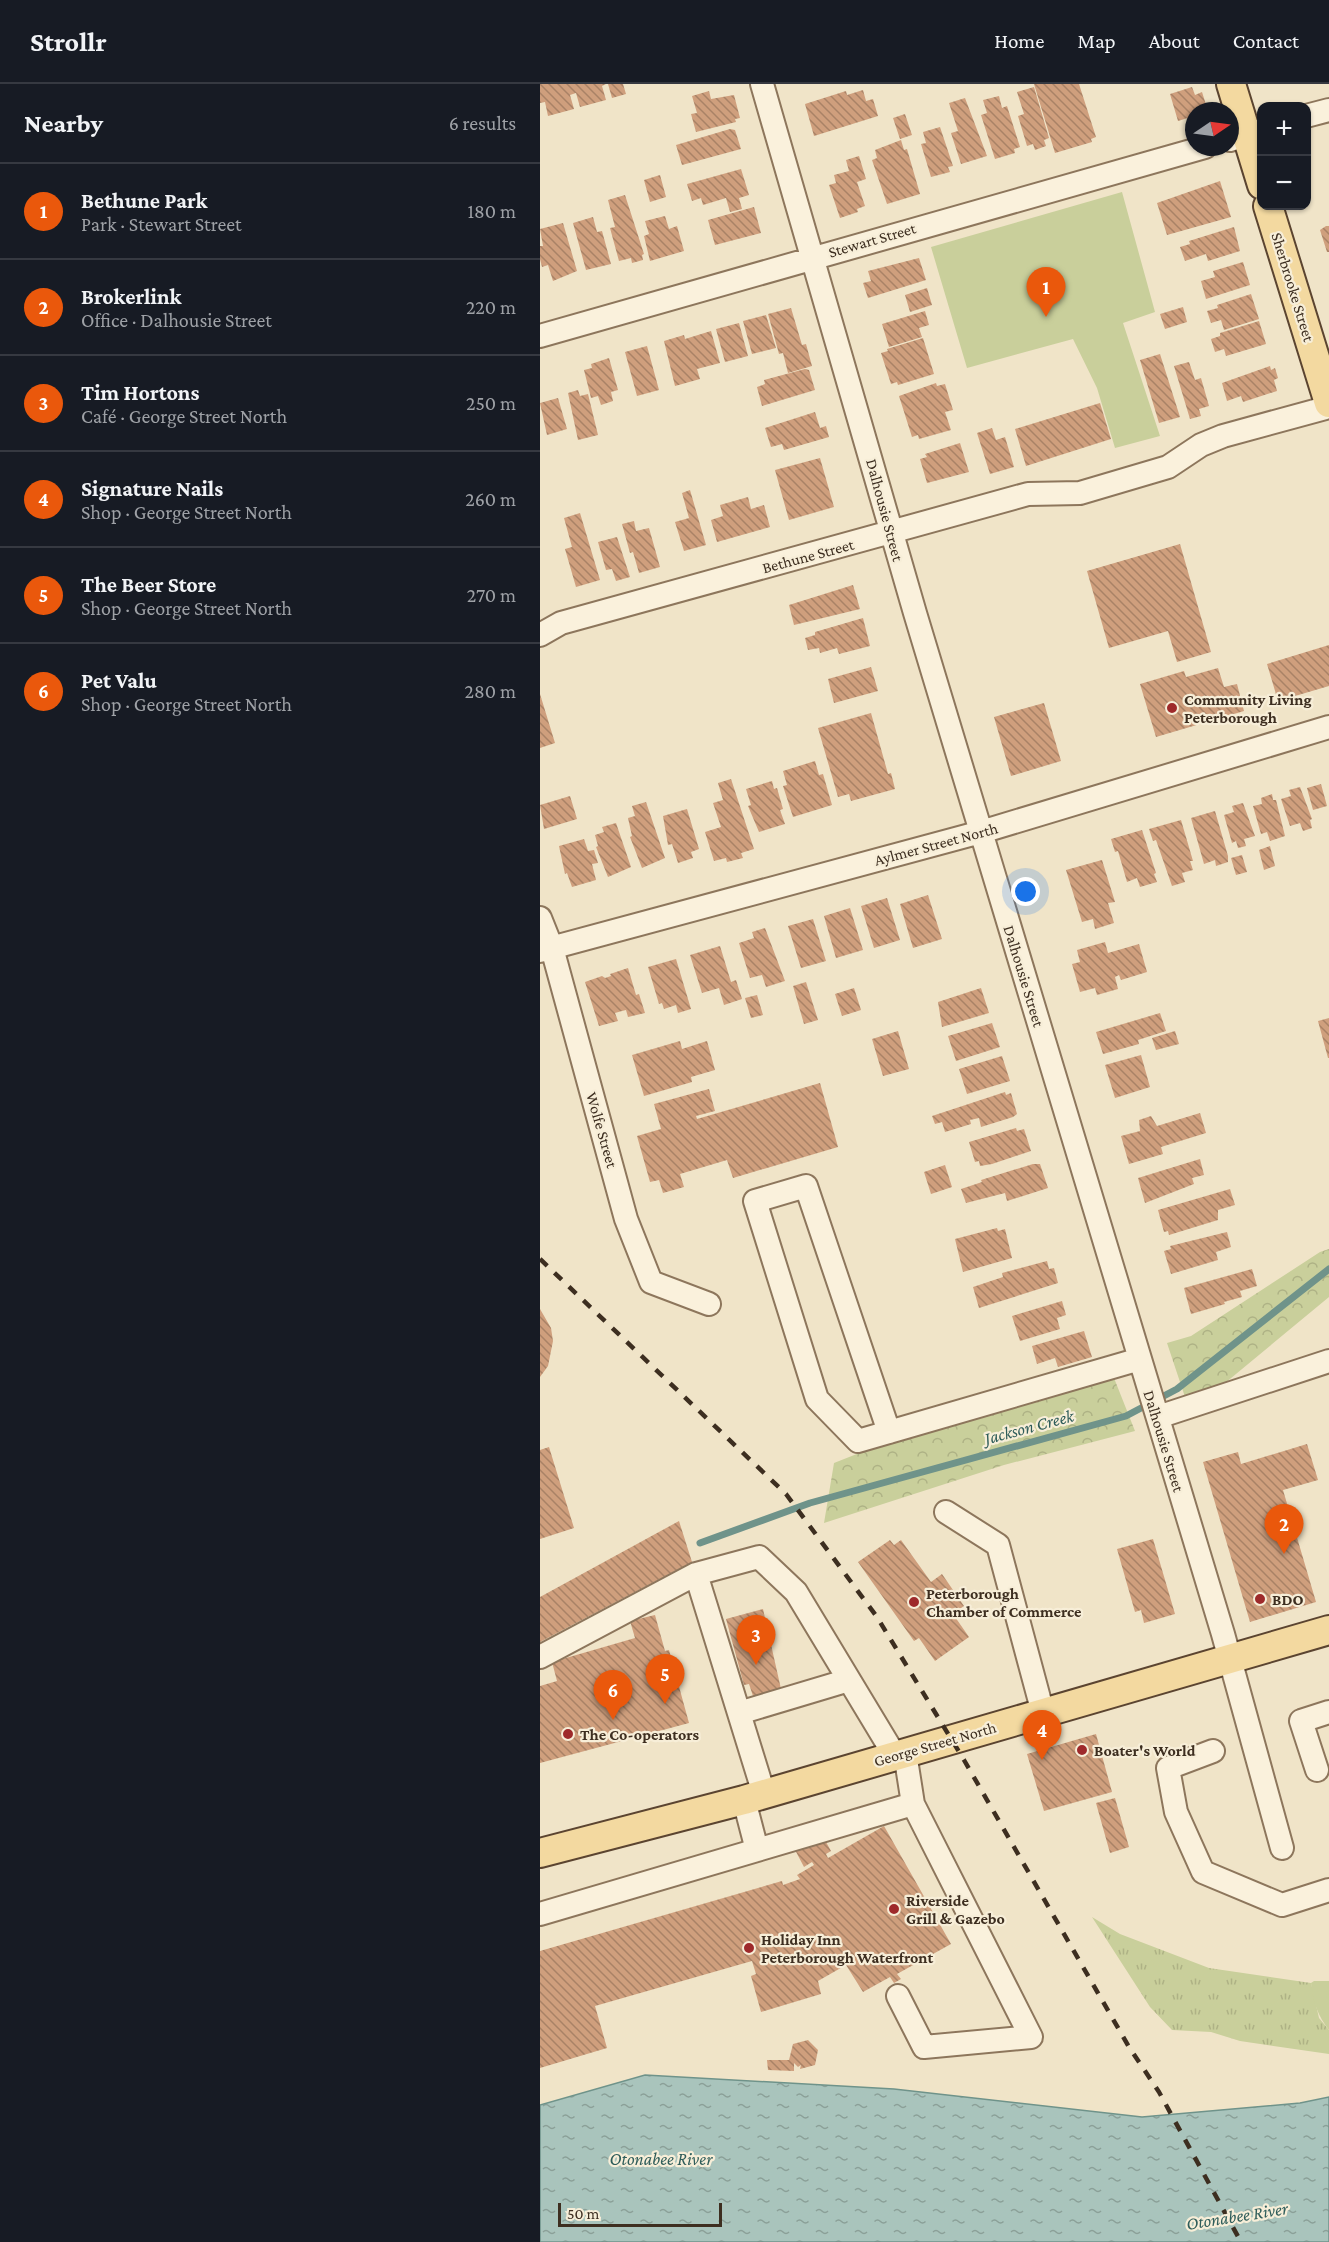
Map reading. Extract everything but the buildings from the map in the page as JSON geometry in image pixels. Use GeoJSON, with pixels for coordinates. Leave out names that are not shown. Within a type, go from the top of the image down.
{"type":"FeatureCollection","features":[{"type":"Feature","properties":{"kind":"main road"},"geometry":{"type":"LineString","coordinates":[[1231,84],[1257,169]]}},
{"type":"Feature","properties":{"kind":"main road","name":"Sherbrooke Street"},"geometry":{"type":"LineString","coordinates":[[1269,210],[1329,405]]}},
{"type":"Feature","properties":{"kind":"main road","name":"George Street North"},"geometry":{"type":"LineString","coordinates":[[540,1853],[754,1797],[1329,1630]]}},
{"type":"Feature","properties":{"kind":"street","name":"Dalhousie Street"},"geometry":{"type":"LineString","coordinates":[[762,84],[891,533],[1230,1659],[1282,1848]]}},
{"type":"Feature","properties":{"kind":"street"},"geometry":{"type":"LineString","coordinates":[[1311,115],[1329,110]]}},
{"type":"Feature","properties":{"kind":"street","name":"Stewart Street"},"geometry":{"type":"LineString","coordinates":[[540,336],[812,256],[1185,153]]}},
{"type":"Feature","properties":{"kind":"street","name":"Bethune Street"},"geometry":{"type":"LineString","coordinates":[[540,635],[561,623],[1028,494],[1080,492],[1168,467],[1212,440],[1329,405]]}},
{"type":"Feature","properties":{"kind":"street","name":"Aylmer Street North"},"geometry":{"type":"LineString","coordinates":[[546,950],[981,832],[1329,727]]}},
{"type":"Feature","properties":{"kind":"street","name":"Wolfe Street"},"geometry":{"type":"LineString","coordinates":[[540,918],[546,950],[627,1219],[651,1282],[709,1304]]}},
{"type":"Feature","properties":{"kind":"street"},"geometry":{"type":"LineString","coordinates":[[889,1432],[806,1186],[754,1201],[817,1399],[858,1440],[1143,1369]]}},
{"type":"Feature","properties":{"kind":"street"},"geometry":{"type":"LineString","coordinates":[[1158,1420],[1329,1361]]}},
{"type":"Feature","properties":{"kind":"street"},"geometry":{"type":"LineString","coordinates":[[946,1512],[998,1545],[1042,1713]]}},
{"type":"Feature","properties":{"kind":"street"},"geometry":{"type":"LineString","coordinates":[[540,1657],[696,1574],[759,1557],[796,1592],[849,1680],[900,1754],[914,1804],[1031,2037],[924,2047],[898,1996]]}},
{"type":"Feature","properties":{"kind":"street"},"geometry":{"type":"LineString","coordinates":[[696,1574],[739,1713],[754,1797],[757,1850]]}},
{"type":"Feature","properties":{"kind":"street"},"geometry":{"type":"LineString","coordinates":[[739,1713],[849,1680]]}},
{"type":"Feature","properties":{"kind":"street"},"geometry":{"type":"LineString","coordinates":[[1317,1770],[1301,1721],[1329,1712]]}},
{"type":"Feature","properties":{"kind":"street"},"geometry":{"type":"LineString","coordinates":[[1213,1751],[1168,1768],[1176,1812],[1203,1872],[1282,1905],[1329,1890]]}},
{"type":"Feature","properties":{"kind":"street"},"geometry":{"type":"LineString","coordinates":[[540,1914],[914,1804]]}},
{"type":"Feature","properties":{"kind":"green space"},"geometry":{"type":"Polygon","coordinates":[[[1122,192],[1155,312],[1123,323],[1160,436],[1115,448],[1097,388],[1073,339],[967,368],[931,247],[1122,192]]]}},
{"type":"Feature","properties":{"kind":"green space"},"geometry":{"type":"Polygon","coordinates":[[[1329,1249],[1329,1297],[1190,1412],[1167,1343],[1191,1336],[1320,1252],[1329,1249]]]}},
{"type":"Feature","properties":{"kind":"green space"},"geometry":{"type":"Polygon","coordinates":[[[1114,1378],[1135,1431],[1004,1465],[824,1523],[834,1463],[877,1446],[1114,1378]]]}},
{"type":"Feature","properties":{"kind":"green space"},"geometry":{"type":"Polygon","coordinates":[[[1092,1917],[1120,1934],[1209,1968],[1311,1983],[1319,2018],[1329,2030],[1329,2054],[1240,2041],[1211,2032],[1172,2030],[1150,2007],[1092,1917]]]}},
{"type":"Feature","properties":{"kind":"green space"},"geometry":{"type":"Polygon","coordinates":[[[1329,1981],[1329,2030],[1315,2003],[1311,1983],[1329,1981]]]}},
{"type":"Feature","properties":{"kind":"water","name":"Otonabee River"},"geometry":{"type":"Polygon","coordinates":[[[645,2075],[894,2089],[1142,2117],[1300,2103],[1329,2097],[1329,2242],[540,2242],[540,2105],[645,2075]]]}},
{"type":"Feature","properties":{"kind":"waterway","name":"Jackson Creek"},"geometry":{"type":"LineString","coordinates":[[700,1543],[810,1503],[1126,1416],[1177,1389],[1329,1269]]}},
{"type":"Feature","properties":{"kind":"railway"},"geometry":{"type":"LineString","coordinates":[[540,1259],[786,1494],[877,1617],[964,1760],[1129,2047],[1159,2092],[1241,2242]]}},
{"type":"Feature","properties":{"kind":"place","name":"Bethune Park"},"geometry":{"type":"Point","coordinates":[1046,317]}},
{"type":"Feature","properties":{"kind":"place","name":"Community Living Peterborough"},"geometry":{"type":"Point","coordinates":[1172,708]}},
{"type":"Feature","properties":{"kind":"place","name":"Brokerlink"},"geometry":{"type":"Point","coordinates":[1284,1554]}},
{"type":"Feature","properties":{"kind":"place","name":"BDO"},"geometry":{"type":"Point","coordinates":[1260,1599]}},
{"type":"Feature","properties":{"kind":"place","name":"Peterborough Chamber of Commerce"},"geometry":{"type":"Point","coordinates":[914,1602]}},
{"type":"Feature","properties":{"kind":"place","name":"Tim Hortons"},"geometry":{"type":"Point","coordinates":[756,1665]}},
{"type":"Feature","properties":{"kind":"place","name":"The Beer Store"},"geometry":{"type":"Point","coordinates":[665,1704]}},
{"type":"Feature","properties":{"kind":"place","name":"Pet Valu"},"geometry":{"type":"Point","coordinates":[613,1720]}},
{"type":"Feature","properties":{"kind":"place","name":"The Co-operators"},"geometry":{"type":"Point","coordinates":[568,1734]}},
{"type":"Feature","properties":{"kind":"place","name":"Boater's World"},"geometry":{"type":"Point","coordinates":[1082,1750]}},
{"type":"Feature","properties":{"kind":"place","name":"Signature Nails"},"geometry":{"type":"Point","coordinates":[1042,1760]}},
{"type":"Feature","properties":{"kind":"place","name":"Riverside Grill & Gazebo"},"geometry":{"type":"Point","coordinates":[894,1909]}},
{"type":"Feature","properties":{"kind":"place","name":"Holiday Inn Peterborough Waterfront"},"geometry":{"type":"Point","coordinates":[749,1948]}}]}
